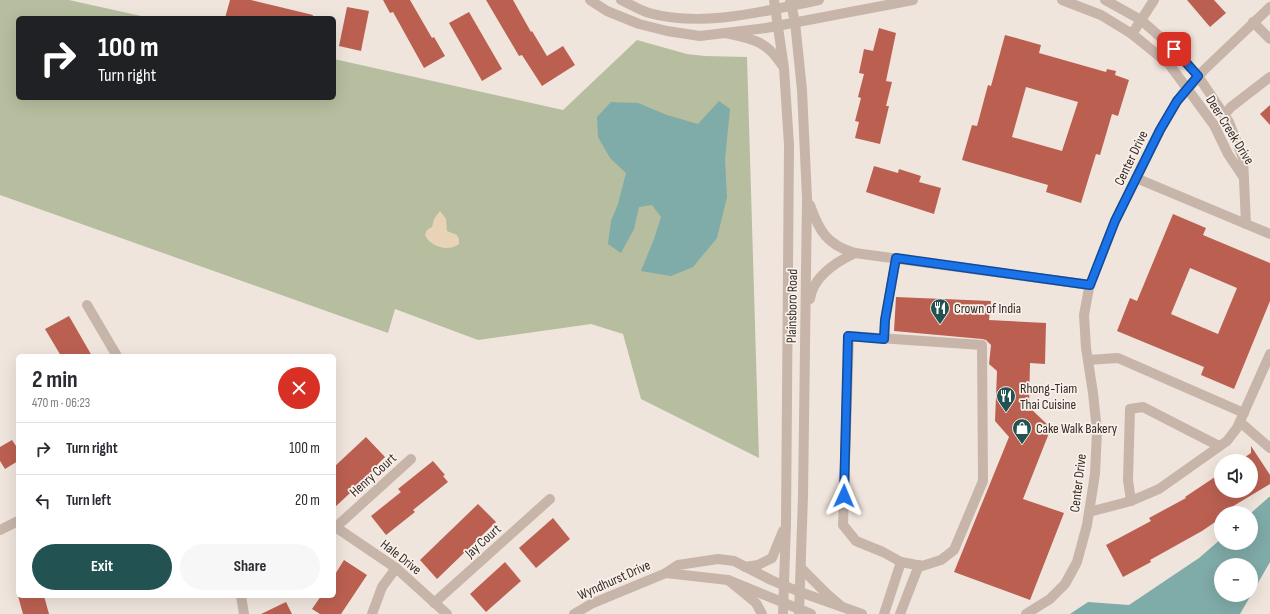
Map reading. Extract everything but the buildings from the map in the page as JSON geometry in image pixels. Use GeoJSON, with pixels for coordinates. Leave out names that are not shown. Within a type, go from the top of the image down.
{"type":"FeatureCollection","features":[{"type":"Feature","properties":{"kind":"street"},"geometry":{"type":"LineString","coordinates":[[590,0],[607,11],[639,24],[667,31],[700,36],[778,25],[913,0]]}},
{"type":"Feature","properties":{"kind":"street"},"geometry":{"type":"LineString","coordinates":[[621,0],[648,13],[678,19],[709,19],[775,4],[819,0]]}},
{"type":"Feature","properties":{"kind":"street","name":"Deer Creek Drive"},"geometry":{"type":"LineString","coordinates":[[1062,0],[1101,15],[1132,34],[1168,64],[1214,125],[1228,154],[1245,179]]}},
{"type":"Feature","properties":{"kind":"street","name":"Deer Creek Drive"},"geometry":{"type":"LineString","coordinates":[[1105,0],[1141,20],[1174,49],[1198,76],[1228,122],[1243,158],[1245,179]]}},
{"type":"Feature","properties":{"kind":"street"},"geometry":{"type":"LineString","coordinates":[[1132,34],[1154,0]]}},
{"type":"Feature","properties":{"kind":"street","name":"Plainsboro Road"},"geometry":{"type":"LineString","coordinates":[[791,3],[795,22],[802,90],[807,198],[806,321],[799,612]]}},
{"type":"Feature","properties":{"kind":"street","name":"Plainsboro Road"},"geometry":{"type":"LineString","coordinates":[[775,4],[784,68],[790,150],[786,523],[783,614]]}},
{"type":"Feature","properties":{"kind":"street","name":"Center Drive"},"geometry":{"type":"LineString","coordinates":[[1026,614],[1050,599],[1065,584],[1076,562],[1087,525],[1095,474],[1097,431],[1086,348],[1084,315],[1090,285],[1115,221],[1160,130],[1177,101],[1198,76],[1270,7]]}},
{"type":"Feature","properties":{"kind":"street"},"geometry":{"type":"LineString","coordinates":[[1253,22],[1270,39]]}},
{"type":"Feature","properties":{"kind":"street"},"geometry":{"type":"LineString","coordinates":[[725,33],[755,40],[774,52],[784,68]]}},
{"type":"Feature","properties":{"kind":"street"},"geometry":{"type":"LineString","coordinates":[[1224,115],[1231,107],[1270,77]]}},
{"type":"Feature","properties":{"kind":"street"},"geometry":{"type":"LineString","coordinates":[[1136,178],[1270,234]]}},
{"type":"Feature","properties":{"kind":"street"},"geometry":{"type":"LineString","coordinates":[[1245,179],[1246,224]]}},
{"type":"Feature","properties":{"kind":"street"},"geometry":{"type":"LineString","coordinates":[[807,198],[817,224],[826,238],[844,250],[855,253],[1090,285]]}},
{"type":"Feature","properties":{"kind":"street"},"geometry":{"type":"LineString","coordinates":[[806,321],[811,293],[820,278],[836,264],[855,253]]}},
{"type":"Feature","properties":{"kind":"street"},"geometry":{"type":"LineString","coordinates":[[884,339],[885,320],[896,258]]}},
{"type":"Feature","properties":{"kind":"street"},"geometry":{"type":"LineString","coordinates":[[87,305],[116,354]]}},
{"type":"Feature","properties":{"kind":"street"},"geometry":{"type":"LineString","coordinates":[[848,336],[884,339],[982,345],[983,481],[954,550],[941,560],[922,566],[902,562],[883,552],[856,541],[843,525],[848,336]]}},
{"type":"Feature","properties":{"kind":"street"},"geometry":{"type":"LineString","coordinates":[[1089,512],[1131,501],[1159,489],[1227,441],[1237,428],[1270,354]]}},
{"type":"Feature","properties":{"kind":"street"},"geometry":{"type":"LineString","coordinates":[[1088,360],[1118,358],[1242,417],[1270,448]]}},
{"type":"Feature","properties":{"kind":"street"},"geometry":{"type":"LineString","coordinates":[[1131,501],[1128,480],[1130,409],[1143,407],[1219,446]]}},
{"type":"Feature","properties":{"kind":"street","name":"Henry Court"},"geometry":{"type":"LineString","coordinates":[[336,526],[411,459]]}},
{"type":"Feature","properties":{"kind":"street","name":"Jay Court"},"geometry":{"type":"LineString","coordinates":[[434,603],[550,499]]}},
{"type":"Feature","properties":{"kind":"street"},"geometry":{"type":"LineString","coordinates":[[0,530],[16,522]]}},
{"type":"Feature","properties":{"kind":"street"},"geometry":{"type":"LineString","coordinates":[[745,567],[758,565],[772,558],[786,523]]}},
{"type":"Feature","properties":{"kind":"street","name":"Hale Drive"},"geometry":{"type":"LineString","coordinates":[[336,528],[396,568],[447,614]]}},
{"type":"Feature","properties":{"kind":"street","name":"Wyndhurst Drive"},"geometry":{"type":"LineString","coordinates":[[574,614],[590,604],[666,573],[678,564],[708,559],[734,561],[800,592]]}},
{"type":"Feature","properties":{"kind":"street"},"geometry":{"type":"LineString","coordinates":[[884,614],[902,562]]}},
{"type":"Feature","properties":{"kind":"street"},"geometry":{"type":"LineString","coordinates":[[900,614],[918,565]]}},
{"type":"Feature","properties":{"kind":"street"},"geometry":{"type":"LineString","coordinates":[[372,614],[382,587],[396,568]]}},
{"type":"Feature","properties":{"kind":"street"},"geometry":{"type":"LineString","coordinates":[[801,568],[826,594],[841,606]]}},
{"type":"Feature","properties":{"kind":"street","name":"Wyndhurst Drive"},"geometry":{"type":"LineString","coordinates":[[666,573],[728,580],[784,602],[799,612]]}},
{"type":"Feature","properties":{"kind":"street"},"geometry":{"type":"LineString","coordinates":[[728,580],[756,602],[762,614]]}},
{"type":"Feature","properties":{"kind":"street"},"geometry":{"type":"LineString","coordinates":[[800,592],[862,614]]}},
{"type":"Feature","properties":{"kind":"street"},"geometry":{"type":"LineString","coordinates":[[241,598],[244,614]]}},
{"type":"Feature","properties":{"kind":"street"},"geometry":{"type":"LineString","coordinates":[[799,612],[811,614]]}},
{"type":"Feature","properties":{"kind":"green space"},"geometry":{"type":"Polygon","coordinates":[[[0,0],[69,0],[141,16],[16,16],[16,100],[336,100],[336,59],[563,110],[637,40],[687,54],[747,57],[759,458],[641,399],[623,334],[591,324],[478,340],[395,309],[388,333],[0,195],[0,0]]]}},
{"type":"Feature","properties":{"kind":"sand"},"geometry":{"type":"Polygon","coordinates":[[[440,211],[446,219],[447,231],[457,235],[459,239],[459,244],[450,248],[440,247],[431,243],[425,235],[427,230],[432,227],[434,219],[440,211]]]}},
{"type":"Feature","properties":{"kind":"water"},"geometry":{"type":"Polygon","coordinates":[[[719,101],[730,109],[725,159],[727,197],[717,238],[693,267],[671,276],[641,271],[661,217],[652,205],[639,207],[634,229],[621,253],[608,244],[611,221],[618,204],[626,173],[610,158],[598,137],[597,117],[611,102],[638,103],[667,115],[698,124],[719,101]]]}},
{"type":"Feature","properties":{"kind":"water"},"geometry":{"type":"Polygon","coordinates":[[[1270,497],[1270,562],[1258,583],[1258,558],[1214,558],[1214,602],[1247,602],[1240,614],[1070,614],[1088,602],[1129,605],[1199,558],[1214,545],[1214,550],[1258,550],[1258,507],[1270,497]]]}},
{"type":"Feature","properties":{"kind":"place","name":"Crown of India"},"geometry":{"type":"Point","coordinates":[940,325]}},
{"type":"Feature","properties":{"kind":"place","name":"Rhong-Tiam Thai Cuisine"},"geometry":{"type":"Point","coordinates":[1006,413]}},
{"type":"Feature","properties":{"kind":"place","name":"Cake Walk Bakery"},"geometry":{"type":"Point","coordinates":[1022,445]}},
{"type":"Feature","properties":{"kind":"route"},"geometry":{"type":"LineString","coordinates":[[844,496],[848,336],[884,339],[885,320],[896,258],[1090,285],[1115,221],[1160,130],[1177,101],[1198,76],[1174,49]]}}]}
